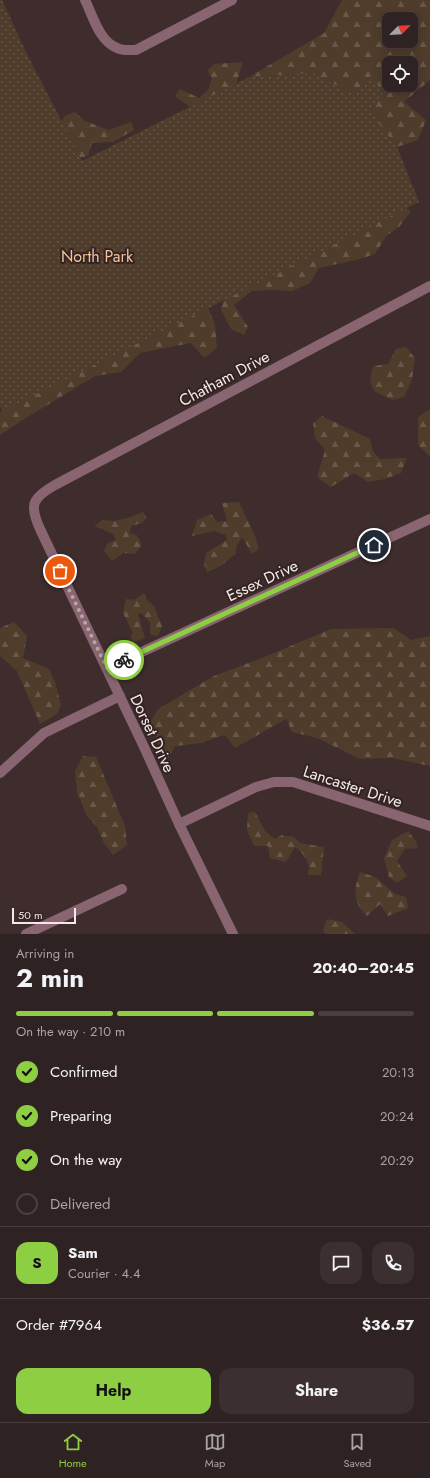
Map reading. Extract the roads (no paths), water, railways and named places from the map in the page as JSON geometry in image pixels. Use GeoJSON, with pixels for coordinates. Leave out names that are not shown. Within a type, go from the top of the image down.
{"type":"FeatureCollection","features":[{"type":"Feature","properties":{"kind":"street"},"geometry":{"type":"LineString","coordinates":[[85,0],[99,31],[107,41],[117,48],[126,50],[136,50],[232,0]]}},
{"type":"Feature","properties":{"kind":"street","name":"Chatham Drive"},"geometry":{"type":"LineString","coordinates":[[36,500],[39,495],[54,485],[430,286]]}},
{"type":"Feature","properties":{"kind":"street","name":"Dorset Drive"},"geometry":{"type":"LineString","coordinates":[[36,500],[34,515],[179,824],[233,934]]}},
{"type":"Feature","properties":{"kind":"street","name":"Essex Drive"},"geometry":{"type":"LineString","coordinates":[[107,668],[430,519]]}},
{"type":"Feature","properties":{"kind":"street"},"geometry":{"type":"LineString","coordinates":[[0,772],[44,733],[120,696]]}},
{"type":"Feature","properties":{"kind":"street","name":"Lancaster Drive"},"geometry":{"type":"LineString","coordinates":[[179,824],[256,787],[274,782],[293,782],[430,826]]}},
{"type":"Feature","properties":{"kind":"street"},"geometry":{"type":"LineString","coordinates":[[26,934],[122,890]]}},
{"type":"Feature","properties":{"kind":"park label","name":"North Park"},"geometry":{"type":"Point","coordinates":[97,256]}}]}
